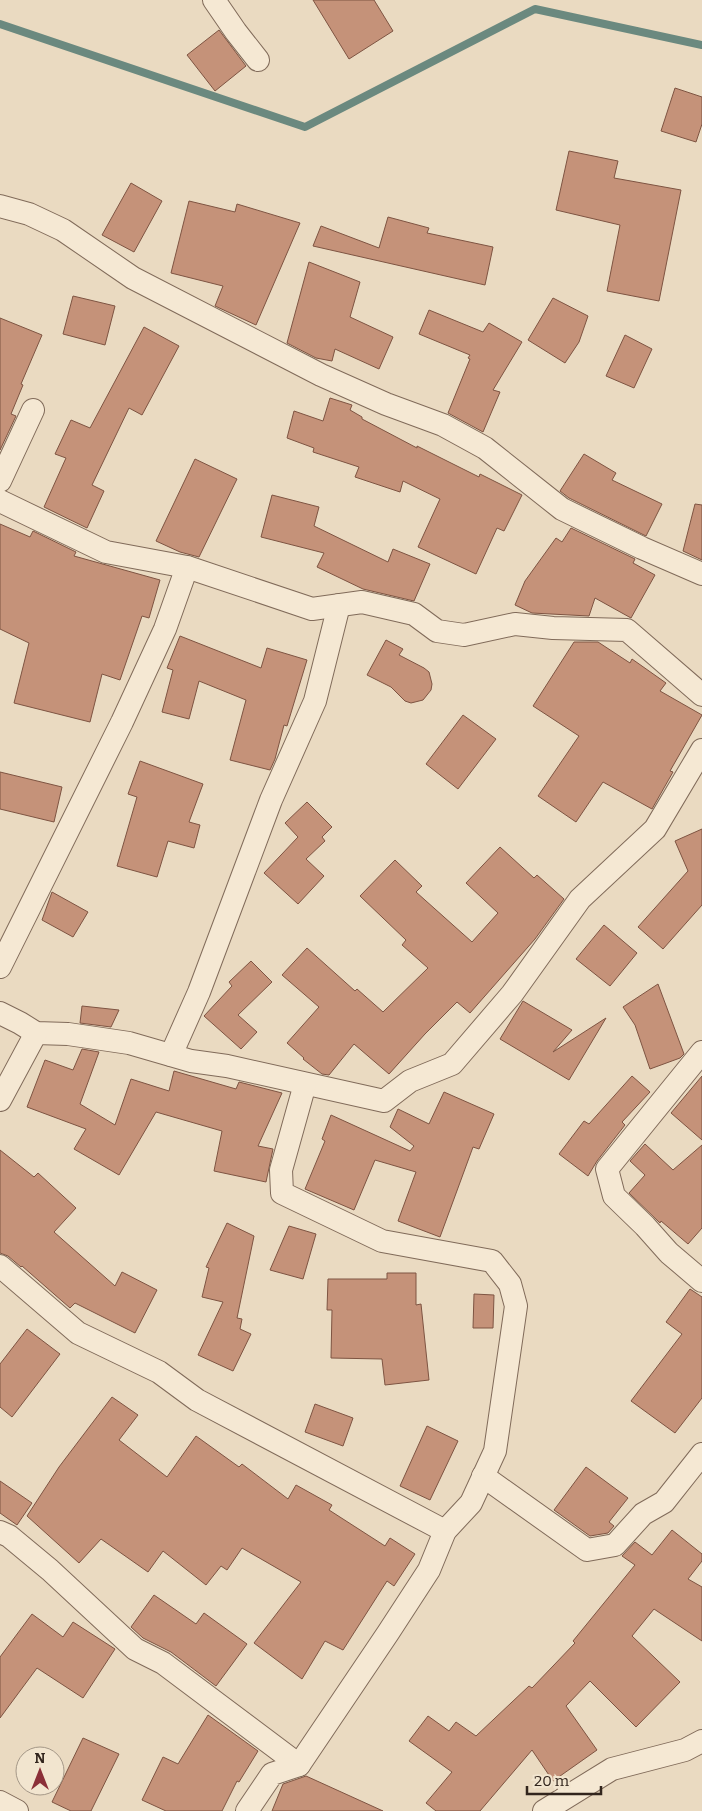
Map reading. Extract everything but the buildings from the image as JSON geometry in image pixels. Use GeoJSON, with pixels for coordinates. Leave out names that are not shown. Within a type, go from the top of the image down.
{"type":"FeatureCollection","features":[{"type":"Feature","properties":{"kind":"street"},"geometry":{"type":"LineString","coordinates":[[214,0],[258,60]]}},
{"type":"Feature","properties":{"kind":"street"},"geometry":{"type":"LineString","coordinates":[[0,206],[30,214],[64,230],[133,278],[321,375],[386,404],[443,425],[485,448],[562,509],[642,548],[702,574]]}},
{"type":"Feature","properties":{"kind":"street"},"geometry":{"type":"LineString","coordinates":[[0,481],[33,410]]}},
{"type":"Feature","properties":{"kind":"street"},"geometry":{"type":"LineString","coordinates":[[0,501],[106,552],[188,567],[312,608],[362,602],[414,614],[437,632],[464,635],[514,624],[553,628],[627,630],[702,695]]}},
{"type":"Feature","properties":{"kind":"street"},"geometry":{"type":"LineString","coordinates":[[0,967],[122,722],[165,630],[188,567]]}},
{"type":"Feature","properties":{"kind":"street"},"geometry":{"type":"LineString","coordinates":[[171,1055],[199,992],[271,800],[315,701],[339,605]]}},
{"type":"Feature","properties":{"kind":"street"},"geometry":{"type":"LineString","coordinates":[[0,1013],[36,1033],[68,1034],[129,1043],[191,1061],[227,1066],[384,1101],[410,1081],[452,1064],[512,994],[580,899],[655,829],[702,750]]}},
{"type":"Feature","properties":{"kind":"street"},"geometry":{"type":"LineString","coordinates":[[0,1100],[36,1033]]}},
{"type":"Feature","properties":{"kind":"street"},"geometry":{"type":"LineString","coordinates":[[702,1052],[607,1169],[614,1196],[669,1253],[702,1281]]}},
{"type":"Feature","properties":{"kind":"street"},"geometry":{"type":"LineString","coordinates":[[247,1811],[272,1774],[299,1765],[429,1570],[445,1531],[471,1503],[495,1452],[516,1306],[510,1284],[492,1261],[382,1241],[282,1193],[281,1170],[305,1084]]}},
{"type":"Feature","properties":{"kind":"street"},"geometry":{"type":"LineString","coordinates":[[0,1266],[78,1333],[159,1372],[197,1400],[445,1531]]}},
{"type":"Feature","properties":{"kind":"street"},"geometry":{"type":"LineString","coordinates":[[483,1476],[587,1550],[615,1545],[643,1514],[664,1502],[702,1454]]}},
{"type":"Feature","properties":{"kind":"street"},"geometry":{"type":"LineString","coordinates":[[0,1532],[9,1536],[43,1564],[135,1649],[163,1663],[299,1765]]}},
{"type":"Feature","properties":{"kind":"street"},"geometry":{"type":"LineString","coordinates":[[544,1811],[612,1769],[685,1750],[702,1741]]}},
{"type":"Feature","properties":{"kind":"street"},"geometry":{"type":"LineString","coordinates":[[0,1802],[17,1811]]}},
{"type":"Feature","properties":{"kind":"waterway"},"geometry":{"type":"LineString","coordinates":[[0,24],[305,127],[535,9],[702,45]]}}]}
